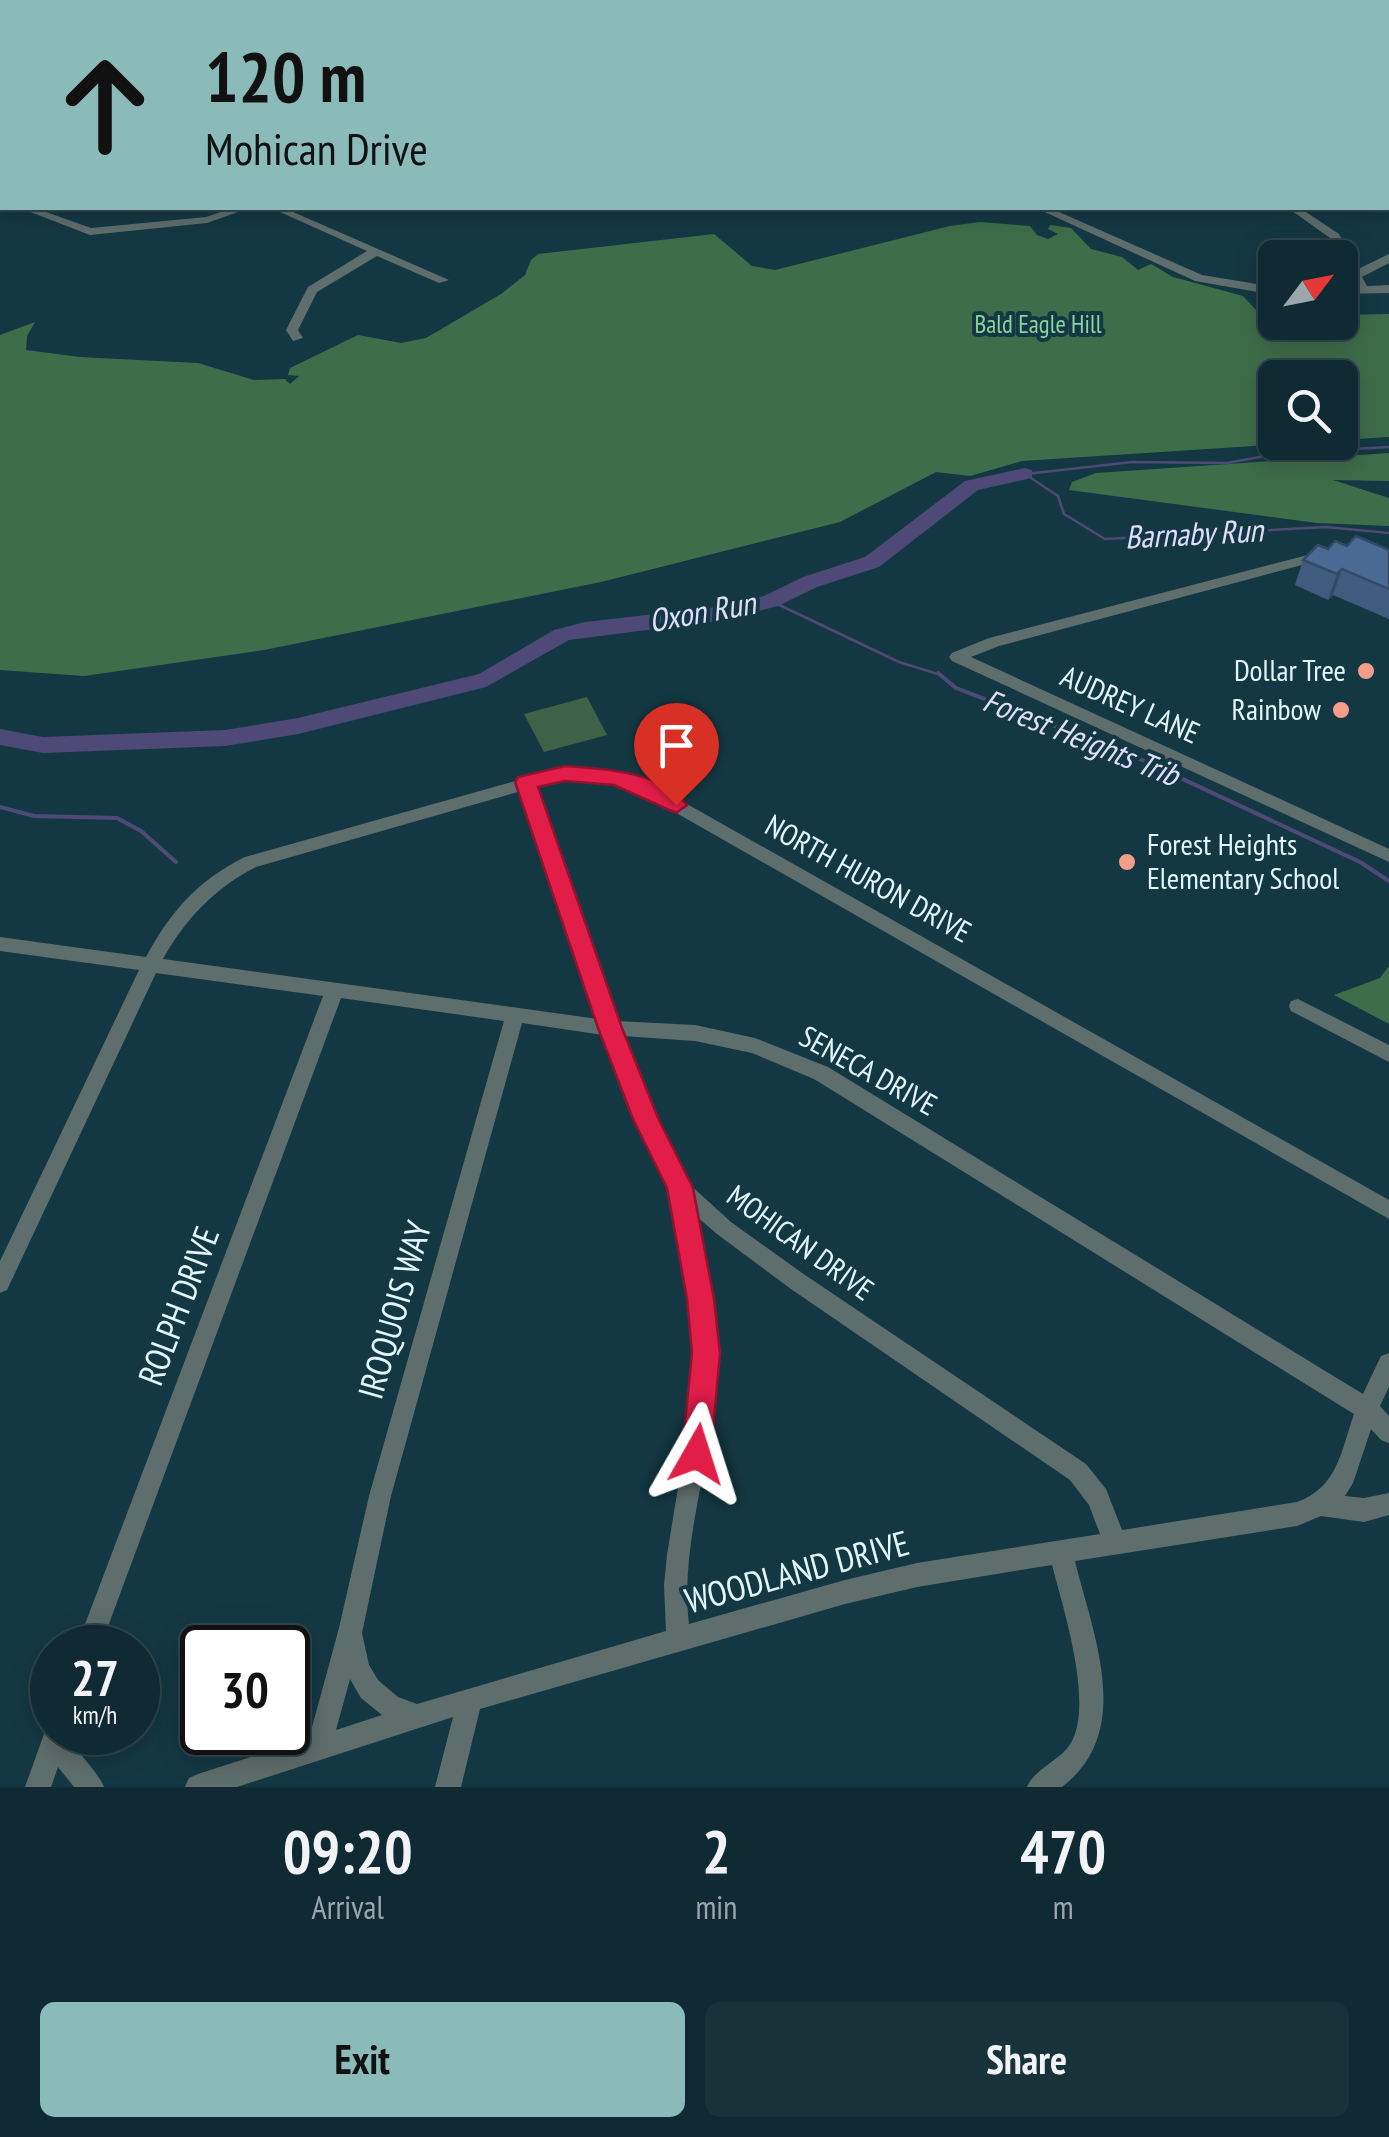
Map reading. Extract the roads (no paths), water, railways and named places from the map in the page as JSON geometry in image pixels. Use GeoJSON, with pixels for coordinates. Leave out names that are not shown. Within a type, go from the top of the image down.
{"type":"FeatureCollection","features":[{"type":"Feature","properties":{"kind":"street"},"geometry":{"type":"LineString","coordinates":[[31,210],[90,232],[208,220],[237,210]]}},
{"type":"Feature","properties":{"kind":"street"},"geometry":{"type":"LineString","coordinates":[[281,210],[443,280]]}},
{"type":"Feature","properties":{"kind":"street"},"geometry":{"type":"LineString","coordinates":[[1046,210],[1199,278],[1258,288]]}},
{"type":"Feature","properties":{"kind":"street"},"geometry":{"type":"LineString","coordinates":[[1302,210],[1336,240]]}},
{"type":"Feature","properties":{"kind":"street"},"geometry":{"type":"LineString","coordinates":[[297,338],[292,330],[312,290],[376,251]]}},
{"type":"Feature","properties":{"kind":"street"},"geometry":{"type":"LineString","coordinates":[[1358,260],[1386,259]]}},
{"type":"Feature","properties":{"kind":"street"},"geometry":{"type":"LineString","coordinates":[[1358,274],[1386,259]]}},
{"type":"Feature","properties":{"kind":"street"},"geometry":{"type":"LineString","coordinates":[[1358,279],[1363,290]]}},
{"type":"Feature","properties":{"kind":"street"},"geometry":{"type":"LineString","coordinates":[[1358,290],[1389,289]]}},
{"type":"Feature","properties":{"kind":"street","name":"AUDREY LANE"},"geometry":{"type":"LineString","coordinates":[[1346,552],[1297,561],[994,642],[957,657],[1389,856]]}},
{"type":"Feature","properties":{"kind":"street","name":"NORTH HURON DRIVE"},"geometry":{"type":"LineString","coordinates":[[0,1283],[150,967],[172,926],[187,909],[228,874],[252,862],[565,773],[588,773],[642,786],[1389,1210]]}},
{"type":"Feature","properties":{"kind":"street","name":"MOHICAN DRIVE"},"geometry":{"type":"LineString","coordinates":[[526,782],[610,1028],[646,1119],[680,1188],[724,1228],[798,1282],[1078,1472],[1108,1513],[1114,1545]]}},
{"type":"Feature","properties":{"kind":"street","name":"SENECA DRIVE"},"geometry":{"type":"LineString","coordinates":[[0,944],[610,1028],[695,1033],[755,1046],[821,1073],[1367,1409],[1389,1432]]}},
{"type":"Feature","properties":{"kind":"street","name":"ROLPH DRIVE"},"geometry":{"type":"LineString","coordinates":[[97,1625],[335,988]]}},
{"type":"Feature","properties":{"kind":"street"},"geometry":{"type":"LineString","coordinates":[[1298,1006],[1389,1054]]}},
{"type":"Feature","properties":{"kind":"street","name":"IROQUOIS WAY"},"geometry":{"type":"LineString","coordinates":[[319,1748],[380,1496],[515,1014]]}},
{"type":"Feature","properties":{"kind":"street"},"geometry":{"type":"LineString","coordinates":[[679,1639],[674,1601],[697,1454],[706,1353],[680,1188]]}},
{"type":"Feature","properties":{"kind":"street"},"geometry":{"type":"LineString","coordinates":[[1321,1504],[1342,1483],[1367,1409],[1389,1364]]}},
{"type":"Feature","properties":{"kind":"street"},"geometry":{"type":"LineString","coordinates":[[1321,1504],[1364,1510],[1389,1504]]}},
{"type":"Feature","properties":{"kind":"street","name":"WOODLAND DRIVE"},"geometry":{"type":"LineString","coordinates":[[198,1787],[470,1699],[916,1575],[1296,1514],[1321,1504]]}},
{"type":"Feature","properties":{"kind":"street"},"geometry":{"type":"LineString","coordinates":[[1040,1787],[1068,1766],[1084,1745],[1092,1718],[1086,1670],[1061,1554]]}},
{"type":"Feature","properties":{"kind":"street","name":"IROQUOIS WAY"},"geometry":{"type":"LineString","coordinates":[[351,1628],[352,1651],[367,1690],[396,1711],[414,1716]]}},
{"type":"Feature","properties":{"kind":"street"},"geometry":{"type":"LineString","coordinates":[[448,1787],[470,1699]]}},
{"type":"Feature","properties":{"kind":"street"},"geometry":{"type":"LineString","coordinates":[[38,1787],[50,1755]]}},
{"type":"Feature","properties":{"kind":"street"},"geometry":{"type":"LineString","coordinates":[[65,1755],[91,1787]]}},
{"type":"Feature","properties":{"kind":"waterway","name":"Oxon Run"},"geometry":{"type":"LineString","coordinates":[[1026,474],[1132,462],[1227,463],[1282,453],[1389,447]]}},
{"type":"Feature","properties":{"kind":"waterway","name":"Barnaby Run"},"geometry":{"type":"LineString","coordinates":[[1025,474],[1058,496],[1064,514],[1105,539],[1326,527],[1389,533]]}},
{"type":"Feature","properties":{"kind":"waterway","name":"Oxon Run"},"geometry":{"type":"LineString","coordinates":[[0,737],[43,745],[225,738],[298,726],[486,680],[562,635],[717,614],[771,601],[810,582],[872,562],[972,485],[1025,474]]}},
{"type":"Feature","properties":{"kind":"waterway","name":"Forest Heights Trib"},"geometry":{"type":"LineString","coordinates":[[771,601],[899,662],[940,675]]}},
{"type":"Feature","properties":{"kind":"waterway","name":"Forest Heights Trib"},"geometry":{"type":"LineString","coordinates":[[940,675],[956,688],[1142,760],[1360,862],[1389,881]]}},
{"type":"Feature","properties":{"kind":"waterway"},"geometry":{"type":"LineString","coordinates":[[0,807],[34,816],[117,818],[141,831],[176,862]]}},
{"type":"Feature","properties":{"kind":"place","name":"Dollar Tree"},"geometry":{"type":"Point","coordinates":[1366,671]}},
{"type":"Feature","properties":{"kind":"place","name":"Rainbow"},"geometry":{"type":"Point","coordinates":[1341,710]}},
{"type":"Feature","properties":{"kind":"place","name":"Forest Heights Elementary School"},"geometry":{"type":"Point","coordinates":[1127,862]}},
{"type":"Feature","properties":{"kind":"park label","name":"Bald Eagle Hill"},"geometry":{"type":"Point","coordinates":[1038,324]}}]}
